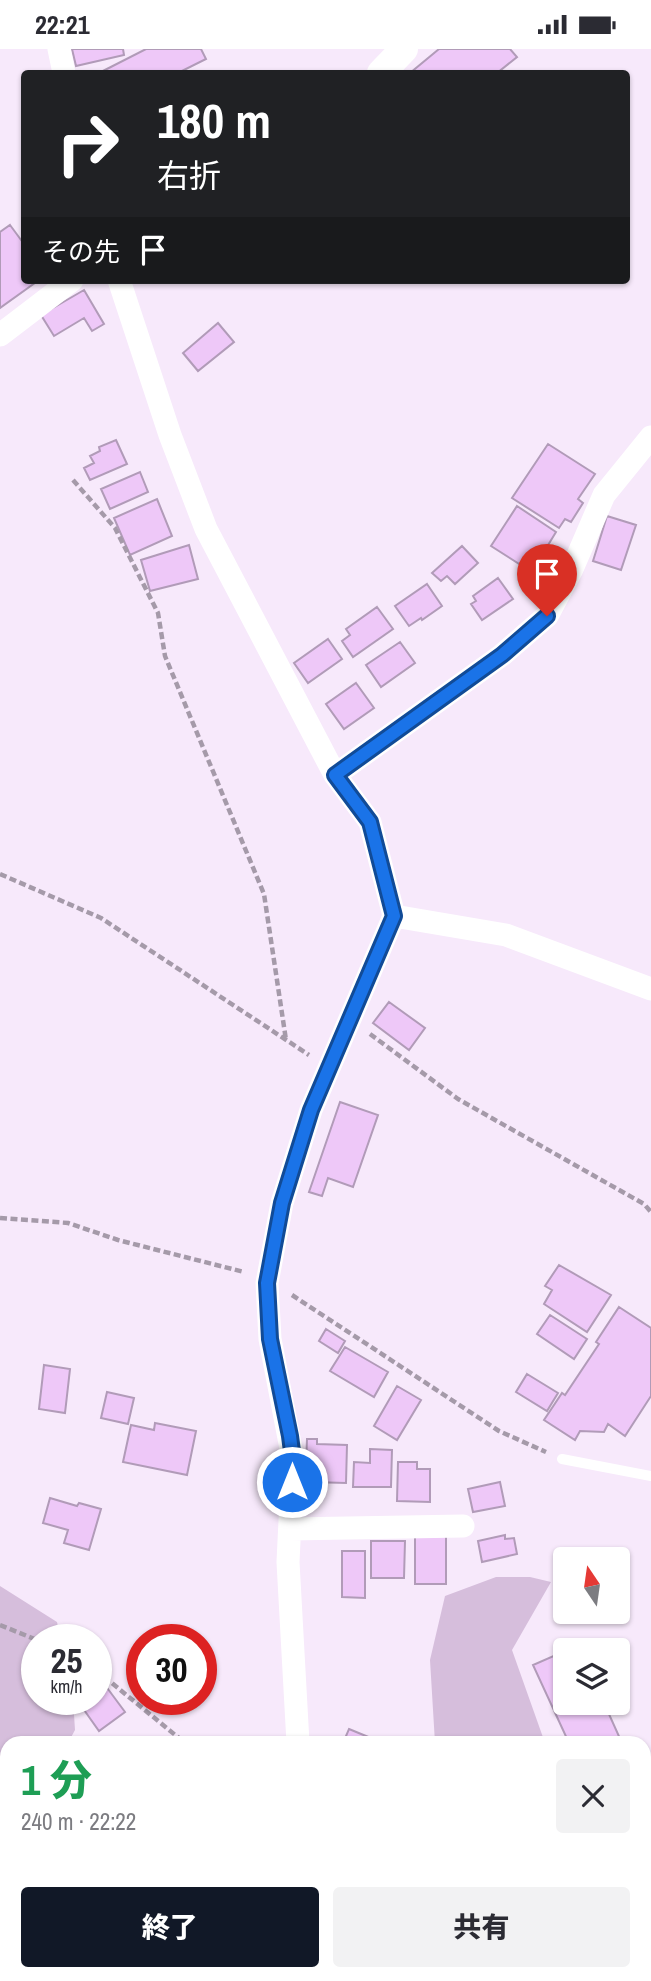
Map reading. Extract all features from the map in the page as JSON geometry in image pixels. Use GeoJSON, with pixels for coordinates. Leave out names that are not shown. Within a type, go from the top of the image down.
{"type":"FeatureCollection","features":[{"type":"Feature","properties":{"kind":"street"},"geometry":{"type":"LineString","coordinates":[[59,49],[63,70]]}},
{"type":"Feature","properties":{"kind":"street"},"geometry":{"type":"LineString","coordinates":[[384,70],[404,49]]}},
{"type":"Feature","properties":{"kind":"street"},"geometry":{"type":"LineString","coordinates":[[0,335],[67,284]]}},
{"type":"Feature","properties":{"kind":"street"},"geometry":{"type":"LineString","coordinates":[[120,284],[170,435],[206,529],[335,775],[370,822],[394,916],[311,1110],[282,1203],[268,1278],[270,1339],[293,1459],[288,1562],[298,1736]]}},
{"type":"Feature","properties":{"kind":"street"},"geometry":{"type":"LineString","coordinates":[[335,775],[502,655],[547,616],[572,569],[604,495],[651,437]]}},
{"type":"Feature","properties":{"kind":"street"},"geometry":{"type":"LineString","coordinates":[[394,916],[506,935],[651,989]]}},
{"type":"Feature","properties":{"kind":"street"},"geometry":{"type":"LineString","coordinates":[[289,1529],[463,1526]]}},
{"type":"Feature","properties":{"kind":"lane"},"geometry":{"type":"LineString","coordinates":[[562,1459],[651,1476]]}},
{"type":"Feature","properties":{"kind":"path"},"geometry":{"type":"LineString","coordinates":[[73,481],[115,528],[158,613],[165,656],[264,894],[286,1040]]}},
{"type":"Feature","properties":{"kind":"path"},"geometry":{"type":"LineString","coordinates":[[0,874],[101,918],[329,1068]]}},
{"type":"Feature","properties":{"kind":"path"},"geometry":{"type":"LineString","coordinates":[[350,1019],[458,1099],[644,1204],[651,1212]]}},
{"type":"Feature","properties":{"kind":"path"},"geometry":{"type":"LineString","coordinates":[[0,1218],[68,1223],[118,1240],[268,1278],[499,1431],[562,1459]]}},
{"type":"Feature","properties":{"kind":"path"},"geometry":{"type":"LineString","coordinates":[[0,1625],[21,1634]]}},
{"type":"Feature","properties":{"kind":"path"},"geometry":{"type":"LineString","coordinates":[[112,1683],[177,1736]]}},
{"type":"Feature","properties":{"kind":"shaded area"},"geometry":{"type":"Polygon","coordinates":[[[496,1577],[530,1577],[551,1582],[512,1650],[543,1736],[435,1736],[430,1660],[445,1596],[496,1577]]]}},
{"type":"Feature","properties":{"kind":"shaded area"},"geometry":{"type":"Polygon","coordinates":[[[0,1586],[57,1624],[21,1624],[21,1715],[74,1715],[75,1730],[72,1736],[0,1736],[0,1586]]]}},
{"type":"Feature","properties":{"kind":"building"},"geometry":{"type":"Polygon","coordinates":[[[72,49],[123,49],[124,55],[76,66],[72,49]]]}},
{"type":"Feature","properties":{"kind":"building"},"geometry":{"type":"Polygon","coordinates":[[[146,49],[201,49],[206,59],[184,70],[105,70],[146,49]]]}},
{"type":"Feature","properties":{"kind":"building"},"geometry":{"type":"Polygon","coordinates":[[[439,49],[510,49],[517,57],[501,70],[414,70],[439,49]]]}},
{"type":"Feature","properties":{"kind":"building"},"geometry":{"type":"Polygon","coordinates":[[[10,225],[21,240],[21,284],[33,284],[0,308],[0,232],[10,225]]]}},
{"type":"Feature","properties":{"kind":"building"},"geometry":{"type":"Polygon","coordinates":[[[84,290],[104,324],[92,331],[84,318],[54,336],[41,315],[84,290]]]}},
{"type":"Feature","properties":{"kind":"building"},"geometry":{"type":"Polygon","coordinates":[[[218,323],[234,342],[198,371],[183,353],[218,323]]]}},
{"type":"Feature","properties":{"kind":"building"},"geometry":{"type":"Polygon","coordinates":[[[116,440],[127,464],[90,480],[84,468],[94,463],[90,456],[100,451],[99,447],[116,440]]]}},
{"type":"Feature","properties":{"kind":"building"},"geometry":{"type":"Polygon","coordinates":[[[548,444],[595,474],[578,499],[583,503],[571,522],[565,519],[559,528],[512,498],[548,444]]]}},
{"type":"Feature","properties":{"kind":"building"},"geometry":{"type":"Polygon","coordinates":[[[140,472],[148,492],[110,509],[101,489],[140,472]]]}},
{"type":"Feature","properties":{"kind":"building"},"geometry":{"type":"Polygon","coordinates":[[[157,499],[172,536],[130,555],[114,518],[157,499]]]}},
{"type":"Feature","properties":{"kind":"building"},"geometry":{"type":"Polygon","coordinates":[[[517,506],[556,532],[545,550],[548,553],[535,574],[491,546],[517,506]]]}},
{"type":"Feature","properties":{"kind":"building"},"geometry":{"type":"Polygon","coordinates":[[[607,516],[636,525],[621,570],[593,561],[607,516]]]}},
{"type":"Feature","properties":{"kind":"building"},"geometry":{"type":"Polygon","coordinates":[[[189,545],[198,579],[150,591],[141,560],[189,545]]]}},
{"type":"Feature","properties":{"kind":"building"},"geometry":{"type":"Polygon","coordinates":[[[462,546],[478,563],[455,584],[447,576],[441,581],[432,573],[462,546]]]}},
{"type":"Feature","properties":{"kind":"building"},"geometry":{"type":"Polygon","coordinates":[[[498,578],[513,599],[482,620],[471,604],[476,601],[473,596],[498,578]]]}},
{"type":"Feature","properties":{"kind":"building"},"geometry":{"type":"Polygon","coordinates":[[[427,584],[442,606],[409,626],[395,606],[427,584]]]}},
{"type":"Feature","properties":{"kind":"building"},"geometry":{"type":"Polygon","coordinates":[[[377,607],[393,629],[353,657],[342,641],[350,635],[346,629],[377,607]]]}},
{"type":"Feature","properties":{"kind":"building"},"geometry":{"type":"Polygon","coordinates":[[[328,639],[342,659],[308,683],[294,663],[328,639]]]}},
{"type":"Feature","properties":{"kind":"building"},"geometry":{"type":"Polygon","coordinates":[[[400,642],[415,663],[381,687],[366,665],[400,642]]]}},
{"type":"Feature","properties":{"kind":"building"},"geometry":{"type":"Polygon","coordinates":[[[356,683],[374,708],[344,729],[326,704],[356,683]]]}},
{"type":"Feature","properties":{"kind":"building"},"geometry":{"type":"Polygon","coordinates":[[[389,1002],[425,1028],[409,1050],[373,1023],[389,1002]]]}},
{"type":"Feature","properties":{"kind":"building"},"geometry":{"type":"Polygon","coordinates":[[[340,1102],[378,1115],[353,1187],[328,1178],[322,1196],[309,1192],[340,1102]]]}},
{"type":"Feature","properties":{"kind":"building"},"geometry":{"type":"Polygon","coordinates":[[[559,1265],[611,1295],[587,1332],[544,1304],[552,1290],[545,1286],[559,1265]]]}},
{"type":"Feature","properties":{"kind":"building"},"geometry":{"type":"Polygon","coordinates":[[[619,1307],[651,1328],[651,1396],[625,1436],[608,1424],[604,1432],[580,1431],[575,1440],[544,1420],[562,1393],[565,1395],[599,1344],[596,1342],[619,1307]]]}},
{"type":"Feature","properties":{"kind":"building"},"geometry":{"type":"Polygon","coordinates":[[[550,1315],[587,1339],[574,1359],[537,1334],[550,1315]]]}},
{"type":"Feature","properties":{"kind":"building"},"geometry":{"type":"Polygon","coordinates":[[[326,1329],[345,1341],[338,1353],[319,1341],[326,1329]]]}},
{"type":"Feature","properties":{"kind":"building"},"geometry":{"type":"Polygon","coordinates":[[[345,1347],[388,1372],[374,1397],[330,1371],[345,1347]]]}},
{"type":"Feature","properties":{"kind":"building"},"geometry":{"type":"Polygon","coordinates":[[[44,1365],[70,1369],[65,1413],[39,1409],[44,1365]]]}},
{"type":"Feature","properties":{"kind":"building"},"geometry":{"type":"Polygon","coordinates":[[[527,1374],[558,1393],[547,1411],[516,1392],[527,1374]]]}},
{"type":"Feature","properties":{"kind":"building"},"geometry":{"type":"Polygon","coordinates":[[[397,1386],[421,1400],[397,1440],[374,1426],[397,1386]]]}},
{"type":"Feature","properties":{"kind":"building"},"geometry":{"type":"Polygon","coordinates":[[[107,1392],[134,1398],[128,1424],[101,1418],[107,1392]]]}},
{"type":"Feature","properties":{"kind":"building"},"geometry":{"type":"Polygon","coordinates":[[[155,1423],[196,1431],[187,1475],[123,1462],[131,1425],[154,1430],[155,1423]]]}},
{"type":"Feature","properties":{"kind":"building"},"geometry":{"type":"Polygon","coordinates":[[[307,1439],[317,1439],[317,1444],[347,1445],[346,1483],[311,1482],[311,1465],[306,1466],[307,1439]]]}},
{"type":"Feature","properties":{"kind":"building"},"geometry":{"type":"Polygon","coordinates":[[[370,1449],[392,1450],[391,1487],[353,1487],[354,1462],[370,1463],[370,1449]]]}},
{"type":"Feature","properties":{"kind":"building"},"geometry":{"type":"Polygon","coordinates":[[[398,1462],[417,1462],[417,1469],[430,1469],[430,1502],[397,1501],[398,1462]]]}},
{"type":"Feature","properties":{"kind":"building"},"geometry":{"type":"Polygon","coordinates":[[[500,1482],[505,1506],[473,1512],[468,1489],[500,1482]]]}},
{"type":"Feature","properties":{"kind":"building"},"geometry":{"type":"Polygon","coordinates":[[[50,1498],[77,1506],[79,1503],[101,1509],[89,1550],[64,1543],[68,1530],[43,1523],[50,1498]]]}},
{"type":"Feature","properties":{"kind":"building"},"geometry":{"type":"Polygon","coordinates":[[[415,1533],[446,1533],[446,1584],[415,1584],[415,1533]]]}},
{"type":"Feature","properties":{"kind":"building"},"geometry":{"type":"Polygon","coordinates":[[[505,1535],[505,1539],[514,1538],[517,1554],[482,1562],[478,1541],[505,1535]]]}},
{"type":"Feature","properties":{"kind":"building"},"geometry":{"type":"Polygon","coordinates":[[[371,1541],[405,1541],[404,1578],[371,1578],[371,1541]]]}},
{"type":"Feature","properties":{"kind":"building"},"geometry":{"type":"Polygon","coordinates":[[[342,1551],[365,1551],[365,1598],[342,1597],[342,1551]]]}},
{"type":"Feature","properties":{"kind":"building"},"geometry":{"type":"Polygon","coordinates":[[[553,1656],[553,1708],[533,1665],[553,1656]]]}},
{"type":"Feature","properties":{"kind":"building"},"geometry":{"type":"Polygon","coordinates":[[[112,1694],[125,1712],[99,1731],[88,1715],[112,1715],[112,1694]]]}},
{"type":"Feature","properties":{"kind":"building"},"geometry":{"type":"Polygon","coordinates":[[[556,1715],[609,1715],[619,1736],[566,1736],[556,1715]]]}},
{"type":"Feature","properties":{"kind":"building"},"geometry":{"type":"Polygon","coordinates":[[[349,1729],[366,1736],[346,1736],[349,1729]]]}},
{"type":"Feature","properties":{"kind":"route"},"geometry":{"type":"LineString","coordinates":[[292,1482],[290,1436],[270,1339],[267,1283],[282,1203],[311,1110],[394,916],[370,822],[335,775],[502,655],[547,616]]}}]}
